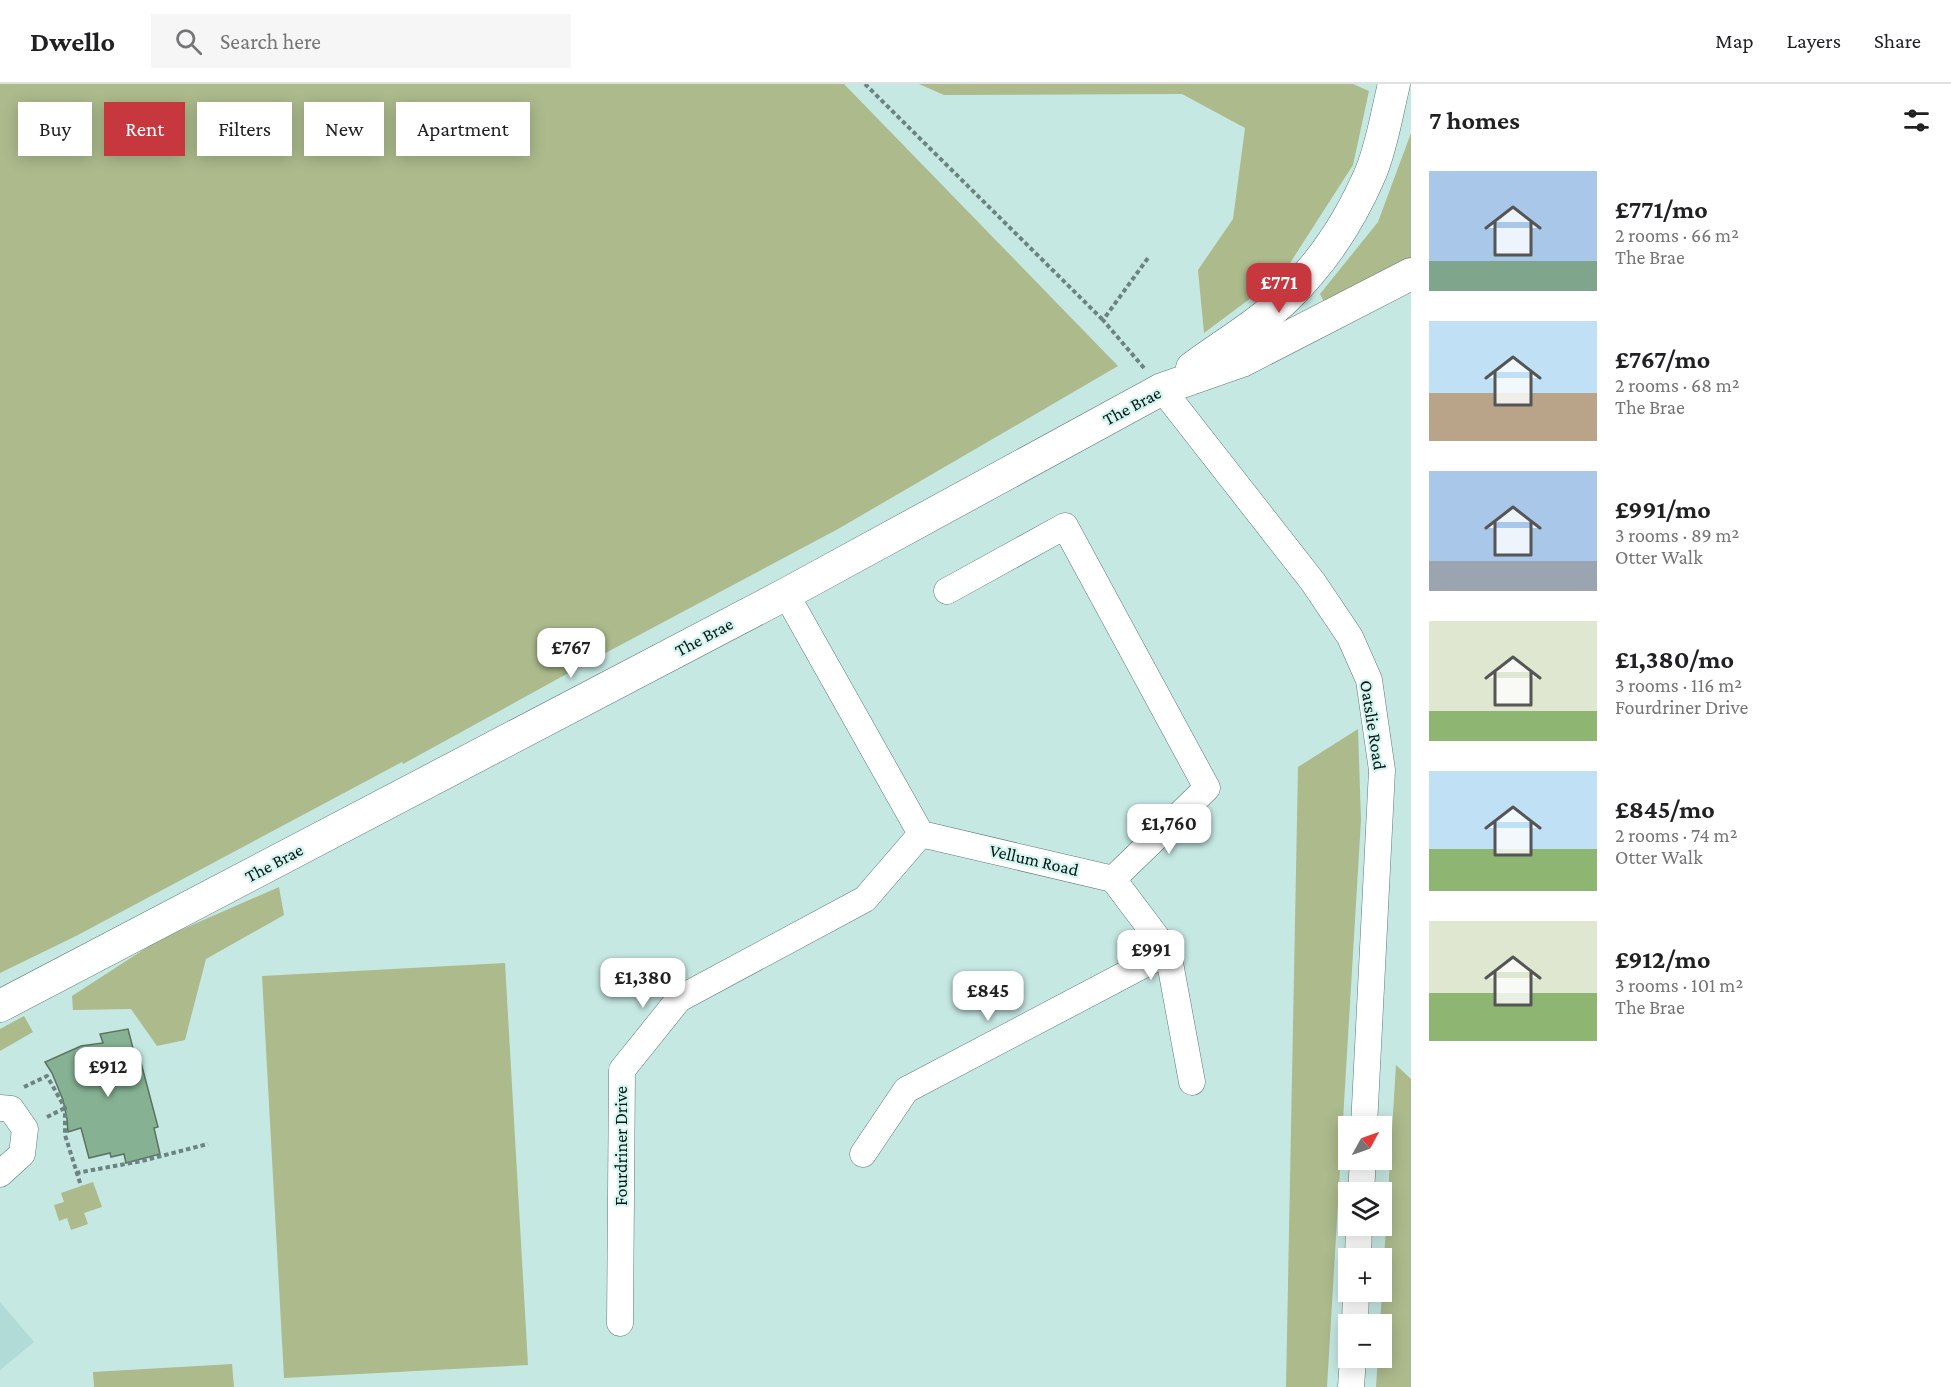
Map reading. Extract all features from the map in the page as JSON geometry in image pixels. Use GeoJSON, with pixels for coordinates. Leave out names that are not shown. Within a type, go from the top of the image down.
{"type":"FeatureCollection","features":[{"type":"Feature","properties":{"kind":"main road"},"geometry":{"type":"LineString","coordinates":[[1162,389],[1286,298],[1333,242],[1354,208],[1371,171],[1394,84]]}},
{"type":"Feature","properties":{"kind":"main road","name":"The Brae"},"geometry":{"type":"LineString","coordinates":[[0,1006],[786,594],[1162,389],[1242,361],[1411,274]]}},
{"type":"Feature","properties":{"kind":"street","name":"Oatslie Road"},"geometry":{"type":"LineString","coordinates":[[1162,389],[1313,582],[1350,638],[1369,680],[1382,770],[1365,1116]]}},
{"type":"Feature","properties":{"kind":"street"},"geometry":{"type":"LineString","coordinates":[[947,591],[1065,526],[1207,788],[1113,879],[1168,952],[1192,1082]]}},
{"type":"Feature","properties":{"kind":"street"},"geometry":{"type":"LineString","coordinates":[[786,594],[921,834]]}},
{"type":"Feature","properties":{"kind":"street","name":"Vellum Road"},"geometry":{"type":"LineString","coordinates":[[921,834],[1113,879]]}},
{"type":"Feature","properties":{"kind":"street","name":"Fourdriner Drive"},"geometry":{"type":"LineString","coordinates":[[620,1323],[622,1070],[679,999],[865,899],[921,834]]}},
{"type":"Feature","properties":{"kind":"street"},"geometry":{"type":"LineString","coordinates":[[863,1154],[906,1090],[1168,952]]}},
{"type":"Feature","properties":{"kind":"street"},"geometry":{"type":"LineString","coordinates":[[0,1108],[11,1109],[25,1128],[22,1154],[0,1174]]}},
{"type":"Feature","properties":{"kind":"street"},"geometry":{"type":"LineString","coordinates":[[1352,1387],[1353,1368]]}},
{"type":"Feature","properties":{"kind":"path"},"geometry":{"type":"LineString","coordinates":[[865,84],[1102,320],[1162,389]]}},
{"type":"Feature","properties":{"kind":"path"},"geometry":{"type":"LineString","coordinates":[[1102,320],[1148,258]]}},
{"type":"Feature","properties":{"kind":"path"},"geometry":{"type":"LineString","coordinates":[[19,1090],[48,1076],[65,1108],[65,1135],[81,1186]]}},
{"type":"Feature","properties":{"kind":"path"},"geometry":{"type":"LineString","coordinates":[[76,1173],[142,1161],[208,1144]]}},
{"type":"Feature","properties":{"kind":"shaded area"},"geometry":{"type":"Polygon","coordinates":[[[0,1302],[34,1342],[0,1370],[0,1302]]]}},
{"type":"Feature","properties":{"kind":"green space"},"geometry":{"type":"Polygon","coordinates":[[[0,84],[844,84],[1118,366],[838,529],[403,764],[402,762],[76,936],[0,973],[0,84]]]}},
{"type":"Feature","properties":{"kind":"green space"},"geometry":{"type":"Polygon","coordinates":[[[919,84],[1353,84],[1369,91],[1353,165],[1283,274],[1204,333],[1198,270],[1233,219],[1245,128],[1182,94],[944,95],[919,84]]]}},
{"type":"Feature","properties":{"kind":"green space"},"geometry":{"type":"Polygon","coordinates":[[[1411,133],[1411,261],[1326,306],[1320,294],[1378,222],[1411,133]]]}},
{"type":"Feature","properties":{"kind":"green space"},"geometry":{"type":"Polygon","coordinates":[[[1358,729],[1361,820],[1343,1116],[1338,1116],[1338,1170],[1340,1170],[1327,1387],[1286,1387],[1298,767],[1358,729]]]}},
{"type":"Feature","properties":{"kind":"green space"},"geometry":{"type":"Polygon","coordinates":[[[279,887],[284,915],[206,959],[185,1040],[157,1046],[131,1009],[73,1010],[72,996],[160,939],[279,887]]]}},
{"type":"Feature","properties":{"kind":"green space"},"geometry":{"type":"Polygon","coordinates":[[[505,963],[528,1365],[284,1378],[262,976],[505,963]]]}},
{"type":"Feature","properties":{"kind":"green space"},"geometry":{"type":"Polygon","coordinates":[[[24,1016],[33,1032],[0,1051],[0,1029],[24,1016]]]}},
{"type":"Feature","properties":{"kind":"green space"},"geometry":{"type":"Polygon","coordinates":[[[1396,1065],[1411,1079],[1411,1387],[1376,1387],[1377,1368],[1392,1368],[1392,1314],[1381,1314],[1381,1302],[1392,1302],[1392,1248],[1385,1248],[1385,1236],[1392,1236],[1392,1182],[1389,1182],[1390,1170],[1392,1170],[1396,1065]]]}},
{"type":"Feature","properties":{"kind":"green space"},"geometry":{"type":"Polygon","coordinates":[[[93,1182],[102,1207],[84,1213],[88,1224],[71,1230],[67,1218],[59,1221],[54,1205],[64,1202],[61,1193],[93,1182]]]}},
{"type":"Feature","properties":{"kind":"green space"},"geometry":{"type":"Polygon","coordinates":[[[232,1364],[234,1387],[94,1387],[93,1372],[232,1364]]]}},
{"type":"Feature","properties":{"kind":"building"},"geometry":{"type":"Polygon","coordinates":[[[128,1029],[136,1060],[140,1059],[158,1127],[154,1128],[160,1154],[126,1163],[124,1154],[111,1157],[110,1153],[89,1158],[81,1128],[68,1132],[63,1100],[45,1062],[81,1046],[103,1043],[100,1034],[128,1029]]]}}]}
